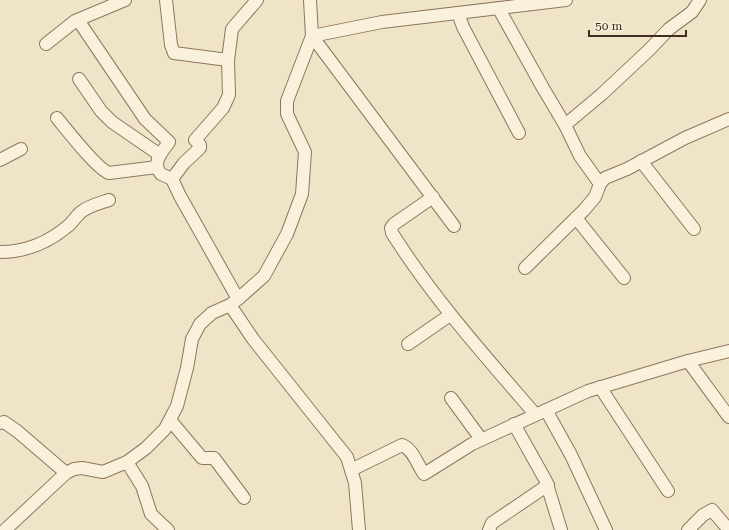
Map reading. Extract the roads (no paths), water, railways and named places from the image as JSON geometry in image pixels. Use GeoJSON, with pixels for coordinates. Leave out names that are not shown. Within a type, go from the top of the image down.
{"type":"FeatureCollection","features":[{"type":"Feature","properties":{"kind":"street"},"geometry":{"type":"LineString","coordinates":[[46,44],[75,21],[125,0]]}},
{"type":"Feature","properties":{"kind":"street"},"geometry":{"type":"LineString","coordinates":[[166,0],[171,45],[174,54],[228,60]]}},
{"type":"Feature","properties":{"kind":"street"},"geometry":{"type":"LineString","coordinates":[[172,179],[184,163],[200,148],[200,145],[195,140],[223,108],[229,95],[228,60],[232,28],[257,0]]}},
{"type":"Feature","properties":{"kind":"street"},"geometry":{"type":"LineString","coordinates":[[5,530],[66,473],[74,469],[82,468],[103,472],[127,462],[146,448],[165,429],[177,406],[187,368],[192,339],[200,324],[212,313],[234,302],[264,276],[287,234],[302,194],[305,152],[287,114],[287,102],[312,36],[310,0]]}},
{"type":"Feature","properties":{"kind":"street"},"geometry":{"type":"LineString","coordinates":[[312,36],[382,22],[566,0]]}},
{"type":"Feature","properties":{"kind":"street"},"geometry":{"type":"LineString","coordinates":[[564,125],[602,94],[669,30],[692,12],[700,0]]}},
{"type":"Feature","properties":{"kind":"street"},"geometry":{"type":"LineString","coordinates":[[499,9],[580,156],[600,184]]}},
{"type":"Feature","properties":{"kind":"street"},"geometry":{"type":"LineString","coordinates":[[458,13],[463,27],[519,134]]}},
{"type":"Feature","properties":{"kind":"street"},"geometry":{"type":"LineString","coordinates":[[78,20],[145,119],[169,142],[160,155],[157,167],[161,174],[172,179],[253,339],[347,457],[355,483],[359,530]]}},
{"type":"Feature","properties":{"kind":"street"},"geometry":{"type":"LineString","coordinates":[[312,36],[454,226]]}},
{"type":"Feature","properties":{"kind":"street"},"geometry":{"type":"LineString","coordinates":[[79,79],[101,111],[112,122],[160,155]]}},
{"type":"Feature","properties":{"kind":"street"},"geometry":{"type":"LineString","coordinates":[[57,118],[97,165],[109,174],[157,167]]}},
{"type":"Feature","properties":{"kind":"street"},"geometry":{"type":"LineString","coordinates":[[525,268],[576,218],[595,197],[600,184],[605,178],[642,161],[685,138],[729,119]]}},
{"type":"Feature","properties":{"kind":"street"},"geometry":{"type":"LineString","coordinates":[[0,160],[21,149]]}},
{"type":"Feature","properties":{"kind":"street"},"geometry":{"type":"LineString","coordinates":[[642,161],[694,229]]}},
{"type":"Feature","properties":{"kind":"street"},"geometry":{"type":"LineString","coordinates":[[433,198],[394,224],[391,228],[392,233],[411,264],[450,315],[540,412],[572,455],[606,530]]}},
{"type":"Feature","properties":{"kind":"street"},"geometry":{"type":"LineString","coordinates":[[0,252],[10,252],[43,243],[69,226],[81,212],[96,204],[109,200]]}},
{"type":"Feature","properties":{"kind":"street"},"geometry":{"type":"LineString","coordinates":[[576,218],[624,278]]}},
{"type":"Feature","properties":{"kind":"street"},"geometry":{"type":"LineString","coordinates":[[408,344],[450,315]]}},
{"type":"Feature","properties":{"kind":"street"},"geometry":{"type":"LineString","coordinates":[[351,470],[402,444],[411,452],[424,474],[481,440],[540,412],[600,387],[688,361],[729,351]]}},
{"type":"Feature","properties":{"kind":"street"},"geometry":{"type":"LineString","coordinates":[[688,361],[729,417]]}},
{"type":"Feature","properties":{"kind":"street"},"geometry":{"type":"LineString","coordinates":[[600,387],[668,491]]}},
{"type":"Feature","properties":{"kind":"street"},"geometry":{"type":"LineString","coordinates":[[451,398],[481,440]]}},
{"type":"Feature","properties":{"kind":"street"},"geometry":{"type":"LineString","coordinates":[[170,420],[202,458],[214,458],[244,498]]}},
{"type":"Feature","properties":{"kind":"street"},"geometry":{"type":"LineString","coordinates":[[0,423],[4,422],[17,431],[66,473]]}},
{"type":"Feature","properties":{"kind":"street"},"geometry":{"type":"LineString","coordinates":[[514,424],[548,485],[561,530]]}},
{"type":"Feature","properties":{"kind":"street"},"geometry":{"type":"LineString","coordinates":[[127,462],[142,486],[150,514],[168,530]]}},
{"type":"Feature","properties":{"kind":"street"},"geometry":{"type":"LineString","coordinates":[[489,530],[492,523],[548,485]]}},
{"type":"Feature","properties":{"kind":"street"},"geometry":{"type":"LineString","coordinates":[[688,530],[703,515],[712,510],[729,530]]}}]}
